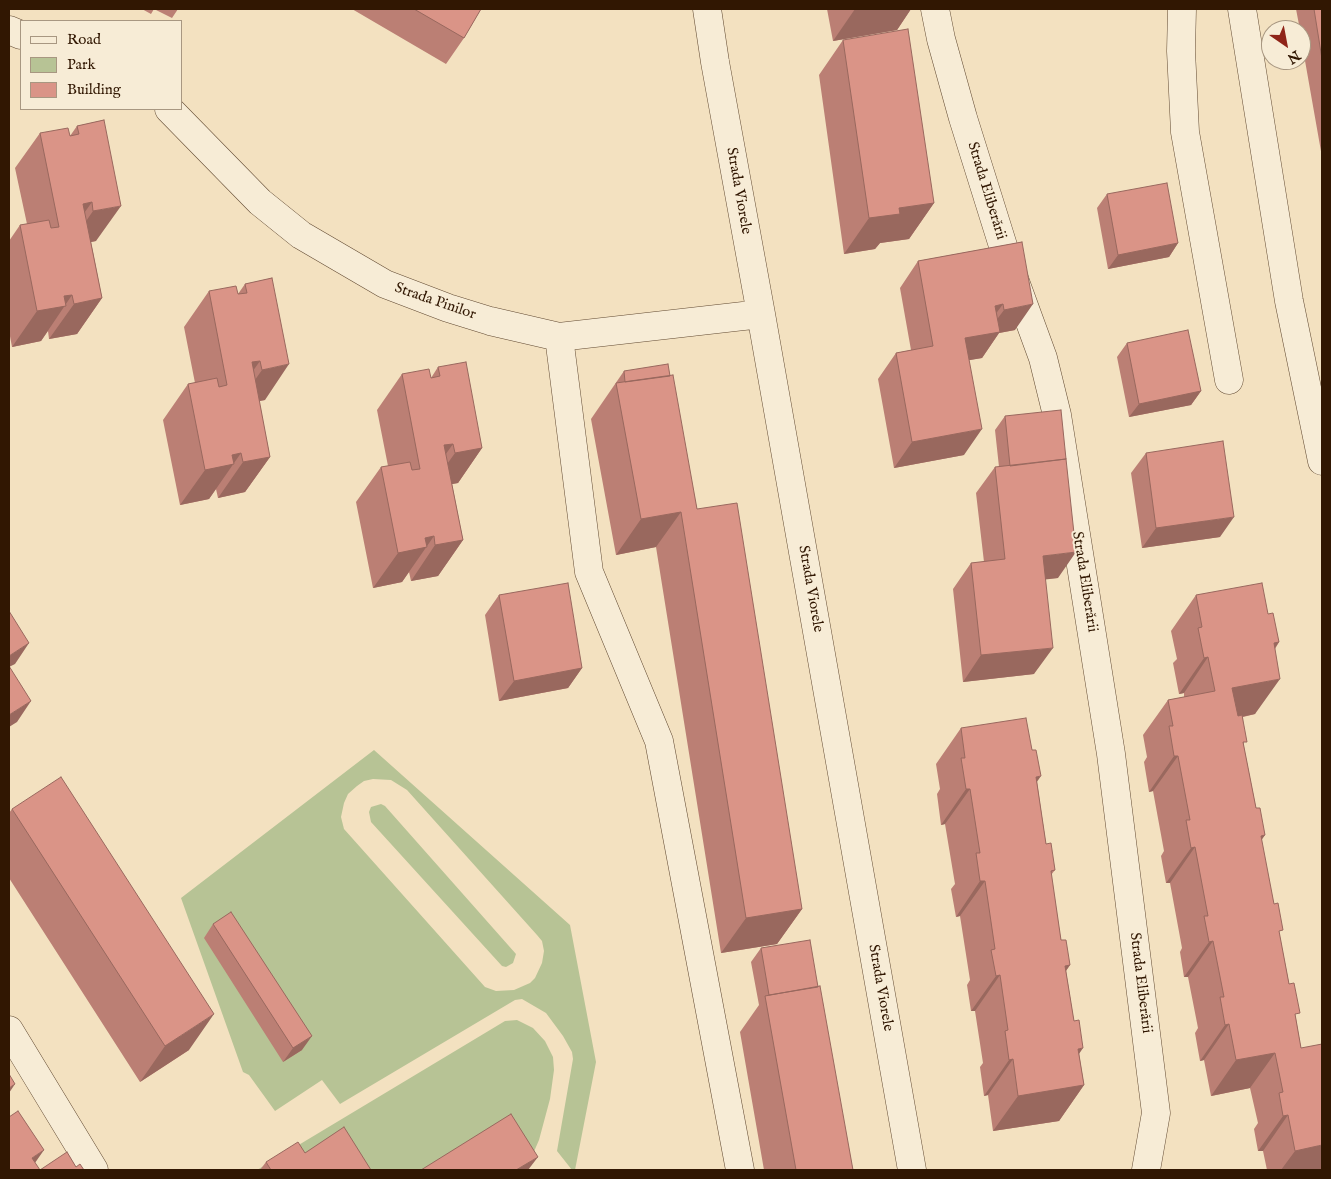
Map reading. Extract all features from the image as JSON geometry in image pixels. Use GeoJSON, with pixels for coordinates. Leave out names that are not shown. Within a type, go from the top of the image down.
{"type":"FeatureCollection","features":[{"type":"Feature","properties":{"kind":"street","name":"Strada Viorele"},"geometry":{"type":"LineString","coordinates":[[707,9],[714,62],[761,314],[912,1170]]}},
{"type":"Feature","properties":{"kind":"street","name":"Strada Eliberării"},"geometry":{"type":"LineString","coordinates":[[935,9],[941,39],[963,118],[1009,266],[1043,358],[1057,415],[1111,754],[1156,1113],[1146,1170]]}},
{"type":"Feature","properties":{"kind":"street"},"geometry":{"type":"LineString","coordinates":[[1182,9],[1181,51],[1185,132],[1229,380]]}},
{"type":"Feature","properties":{"kind":"street"},"geometry":{"type":"LineString","coordinates":[[1242,9],[1289,302],[1322,461]]}},
{"type":"Feature","properties":{"kind":"street","name":"Strada Pinilor"},"geometry":{"type":"LineString","coordinates":[[170,110],[260,202],[301,235],[341,260],[386,284],[448,308],[490,321],[560,337],[761,314]]}},
{"type":"Feature","properties":{"kind":"street"},"geometry":{"type":"LineString","coordinates":[[560,337],[589,572],[659,741],[740,1170]]}},
{"type":"Feature","properties":{"kind":"street"},"geometry":{"type":"LineString","coordinates":[[9,1030],[94,1170]]}},
{"type":"Feature","properties":{"kind":"green space"},"geometry":{"type":"Polygon","coordinates":[[[374,750],[570,925],[596,1062],[575,1170],[572,1170],[557,1151],[573,1059],[572,1052],[546,1013],[522,999],[515,1000],[340,1104],[322,1080],[275,1111],[249,1075],[243,1072],[181,898],[374,750]],[[373,779],[364,781],[348,794],[341,817],[344,829],[485,987],[496,991],[514,990],[530,983],[535,978],[542,963],[544,951],[542,941],[407,790],[391,780],[373,779]]]}},
{"type":"Feature","properties":{"kind":"green space"},"geometry":{"type":"Polygon","coordinates":[[[381,804],[385,806],[516,954],[513,963],[506,967],[502,966],[371,822],[369,812],[371,807],[381,804]]]}},
{"type":"Feature","properties":{"kind":"green space"},"geometry":{"type":"Polygon","coordinates":[[[517,1020],[533,1028],[545,1041],[553,1057],[554,1070],[550,1099],[539,1140],[526,1170],[257,1170],[505,1021],[517,1020]]]}},
{"type":"Feature","properties":{"kind":"building"},"geometry":{"type":"Polygon","coordinates":[[[414,9],[481,9],[464,38],[414,9]]]}},
{"type":"Feature","properties":{"kind":"building"},"geometry":{"type":"Polygon","coordinates":[[[1314,9],[1322,9],[1322,59],[1314,9]]]}},
{"type":"Feature","properties":{"kind":"building"},"geometry":{"type":"Polygon","coordinates":[[[908,29],[934,203],[899,208],[900,214],[869,218],[843,40],[908,29]]]}},
{"type":"Feature","properties":{"kind":"building"},"geometry":{"type":"Polygon","coordinates":[[[104,120],[121,206],[93,211],[92,202],[83,204],[102,298],[74,304],[72,295],[64,296],[66,306],[37,311],[20,225],[49,220],[51,228],[59,227],[40,133],[68,128],[70,136],[79,134],[77,126],[104,120]]]}},
{"type":"Feature","properties":{"kind":"building"},"geometry":{"type":"Polygon","coordinates":[[[1167,183],[1178,243],[1118,255],[1107,194],[1167,183]]]}},
{"type":"Feature","properties":{"kind":"building"},"geometry":{"type":"Polygon","coordinates":[[[1022,242],[1033,304],[1004,310],[1003,304],[995,306],[1000,332],[965,338],[982,429],[912,442],[896,353],[933,346],[918,261],[1022,242]]]}},
{"type":"Feature","properties":{"kind":"building"},"geometry":{"type":"Polygon","coordinates":[[[272,278],[289,364],[262,370],[260,361],[252,362],[270,457],[243,462],[241,453],[232,455],[234,464],[205,470],[188,384],[217,378],[219,387],[227,385],[209,291],[236,286],[238,294],[247,293],[245,284],[272,278]]]}},
{"type":"Feature","properties":{"kind":"building"},"geometry":{"type":"Polygon","coordinates":[[[1188,330],[1201,391],[1139,404],[1127,343],[1188,330]]]}},
{"type":"Feature","properties":{"kind":"building"},"geometry":{"type":"Polygon","coordinates":[[[466,362],[482,448],[455,453],[453,444],[444,445],[463,540],[435,545],[434,536],[425,538],[427,547],[398,553],[381,467],[410,462],[412,470],[420,469],[402,374],[429,369],[431,378],[440,376],[438,367],[466,362]]]}},
{"type":"Feature","properties":{"kind":"building"},"geometry":{"type":"Polygon","coordinates":[[[668,364],[670,376],[625,382],[624,371],[668,364]]]}},
{"type":"Feature","properties":{"kind":"building"},"geometry":{"type":"Polygon","coordinates":[[[673,375],[697,509],[737,503],[802,909],[746,918],[681,512],[641,519],[616,383],[673,375]]]}},
{"type":"Feature","properties":{"kind":"building"},"geometry":{"type":"Polygon","coordinates":[[[1061,410],[1066,459],[1010,466],[1005,416],[1061,410]]]}},
{"type":"Feature","properties":{"kind":"building"},"geometry":{"type":"Polygon","coordinates":[[[1223,441],[1234,517],[1156,528],[1146,453],[1223,441]]]}},
{"type":"Feature","properties":{"kind":"building"},"geometry":{"type":"Polygon","coordinates":[[[1066,459],[1076,552],[1043,556],[1053,648],[981,655],[971,563],[1005,559],[995,467],[1066,459]]]}},
{"type":"Feature","properties":{"kind":"building"},"geometry":{"type":"Polygon","coordinates":[[[568,583],[582,668],[514,681],[499,595],[568,583]]]}},
{"type":"Feature","properties":{"kind":"building"},"geometry":{"type":"Polygon","coordinates":[[[1262,583],[1268,614],[1273,613],[1279,642],[1274,643],[1280,679],[1232,688],[1238,716],[1242,715],[1247,742],[1243,742],[1256,808],[1260,808],[1265,835],[1261,836],[1274,904],[1278,903],[1283,930],[1279,931],[1289,984],[1294,983],[1300,1013],[1295,1014],[1301,1048],[1322,1044],[1322,1145],[1295,1151],[1288,1115],[1283,1116],[1279,1093],[1283,1092],[1275,1053],[1236,1060],[1229,1024],[1225,1025],[1220,997],[1224,997],[1213,941],[1209,942],[1204,916],[1208,916],[1195,847],[1191,848],[1186,820],[1190,820],[1178,756],[1174,756],[1169,726],[1173,726],[1168,700],[1215,691],[1208,657],[1204,658],[1198,628],[1202,627],[1196,595],[1262,583]]]}},
{"type":"Feature","properties":{"kind":"building"},"geometry":{"type":"Polygon","coordinates":[[[9,611],[29,643],[9,656],[9,611]]]}},
{"type":"Feature","properties":{"kind":"building"},"geometry":{"type":"Polygon","coordinates":[[[9,666],[31,701],[9,715],[9,666]]]}},
{"type":"Feature","properties":{"kind":"building"},"geometry":{"type":"Polygon","coordinates":[[[1026,718],[1032,750],[1036,750],[1041,776],[1036,777],[1046,844],[1051,843],[1055,870],[1051,871],[1061,940],[1066,940],[1070,965],[1065,966],[1074,1021],[1079,1020],[1083,1048],[1078,1049],[1084,1085],[1018,1096],[1013,1059],[1009,1060],[1005,1031],[1008,1030],[1000,975],[996,976],[991,950],[995,949],[985,881],[980,881],[976,853],[980,853],[970,789],[966,789],[961,758],[965,758],[961,728],[1026,718]]]}},
{"type":"Feature","properties":{"kind":"building"},"geometry":{"type":"Polygon","coordinates":[[[61,777],[214,1014],[165,1046],[12,809],[61,777]]]}},
{"type":"Feature","properties":{"kind":"building"},"geometry":{"type":"Polygon","coordinates":[[[231,912],[312,1036],[293,1048],[213,924],[231,912]]]}},
{"type":"Feature","properties":{"kind":"building"},"geometry":{"type":"Polygon","coordinates":[[[810,940],[818,987],[769,995],[761,948],[810,940]]]}},
{"type":"Feature","properties":{"kind":"building"},"geometry":{"type":"Polygon","coordinates":[[[820,986],[853,1170],[796,1170],[765,996],[820,986]]]}},
{"type":"Feature","properties":{"kind":"building"},"geometry":{"type":"Polygon","coordinates":[[[9,1074],[15,1084],[9,1088],[9,1074]]]}},
{"type":"Feature","properties":{"kind":"building"},"geometry":{"type":"Polygon","coordinates":[[[18,1111],[44,1150],[32,1158],[40,1170],[9,1170],[9,1117],[18,1111]]]}},
{"type":"Feature","properties":{"kind":"building"},"geometry":{"type":"Polygon","coordinates":[[[511,1114],[538,1157],[516,1170],[421,1170],[511,1114]]]}},
{"type":"Feature","properties":{"kind":"building"},"geometry":{"type":"Polygon","coordinates":[[[344,1127],[371,1170],[271,1170],[266,1162],[298,1142],[305,1153],[344,1127]]]}},
{"type":"Feature","properties":{"kind":"building"},"geometry":{"type":"Polygon","coordinates":[[[67,1152],[76,1167],[80,1164],[84,1170],[40,1170],[67,1152]]]}}]}
